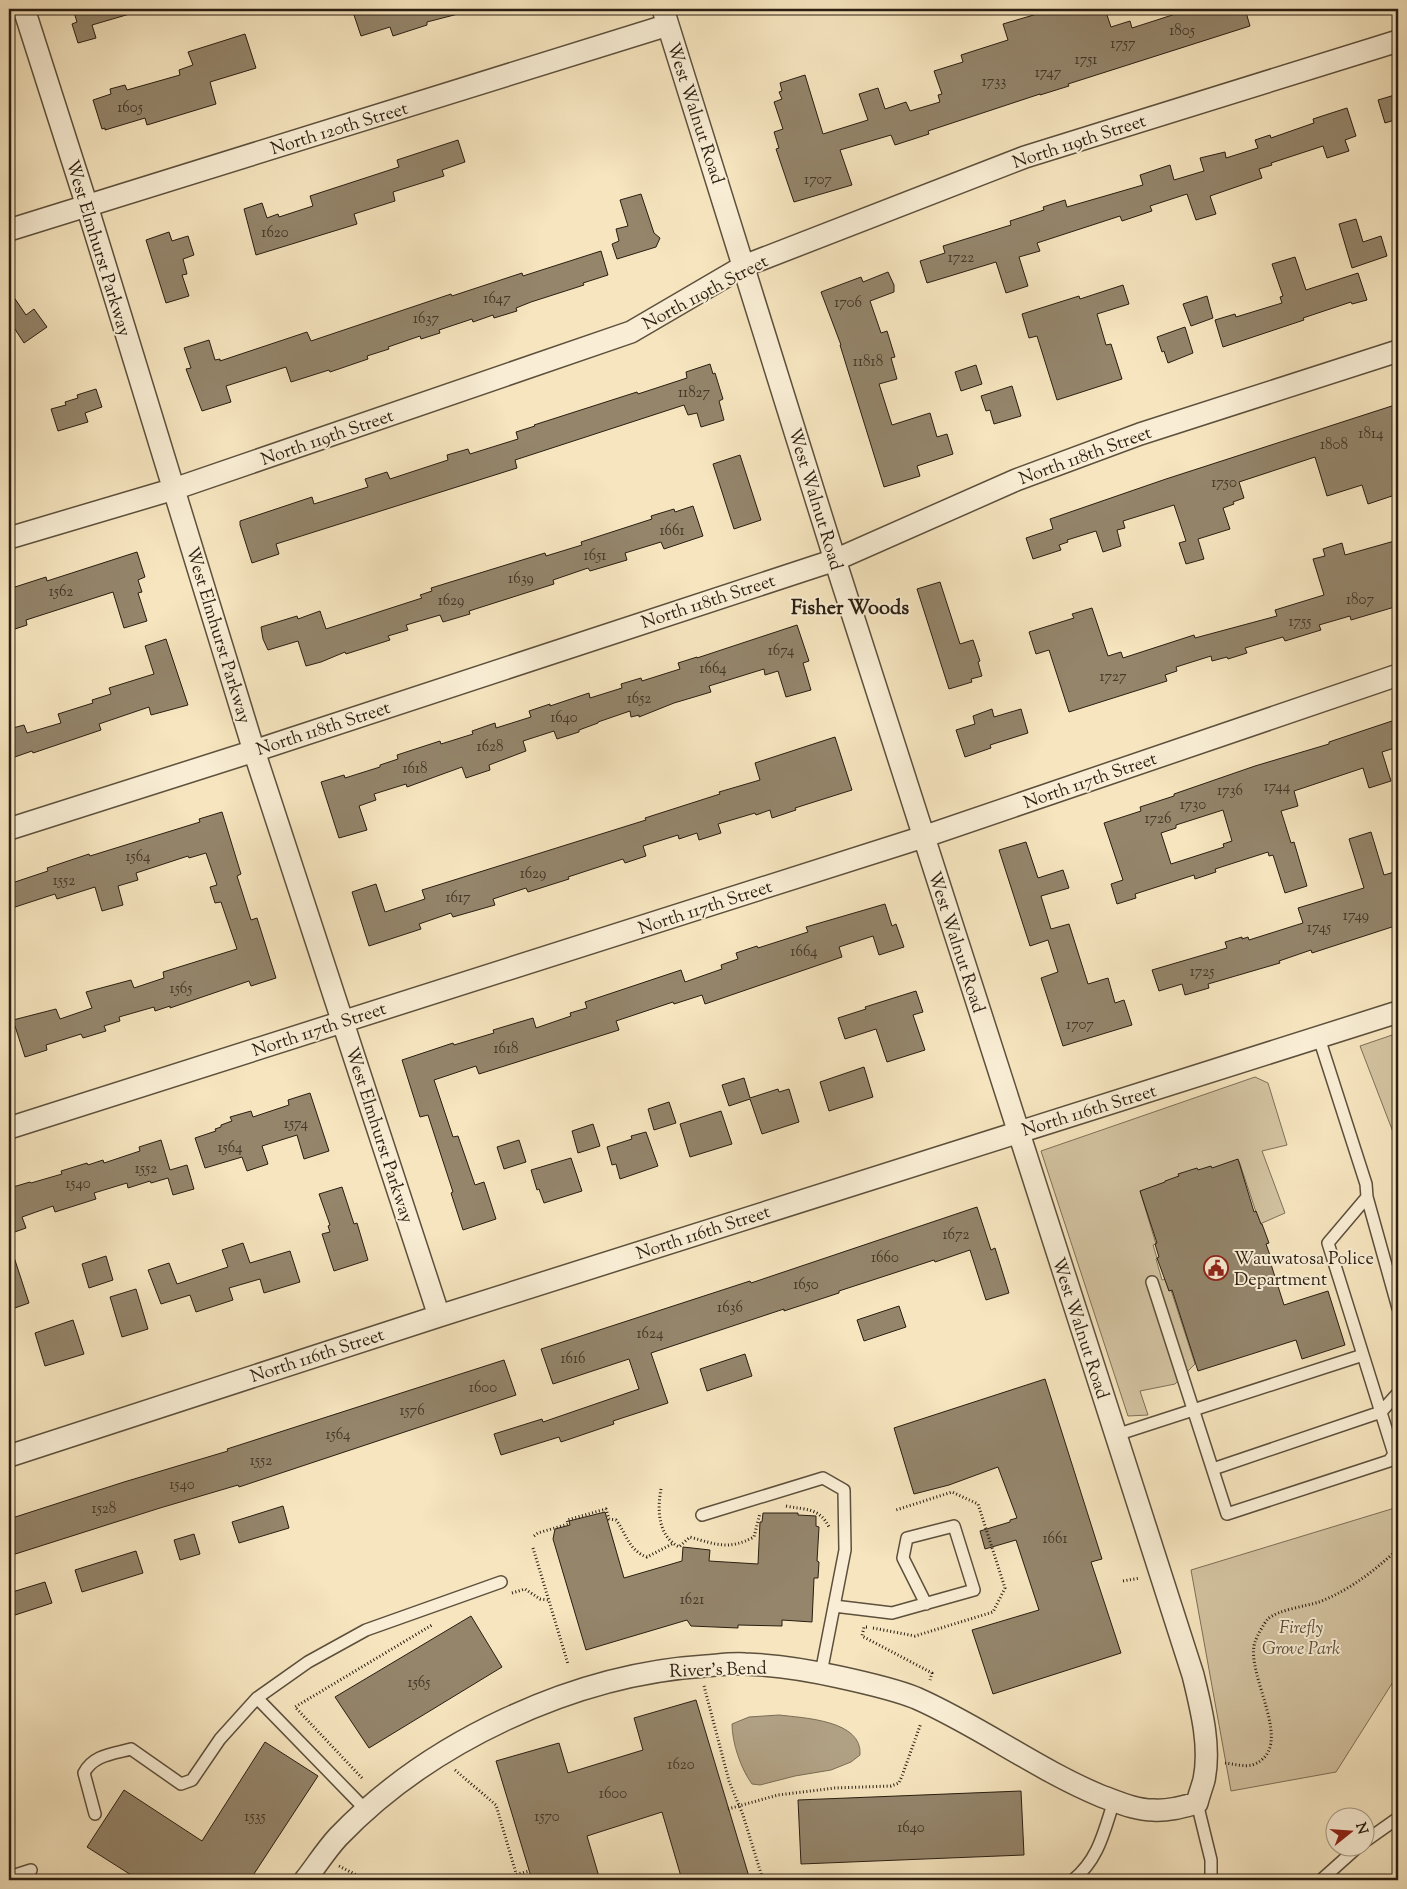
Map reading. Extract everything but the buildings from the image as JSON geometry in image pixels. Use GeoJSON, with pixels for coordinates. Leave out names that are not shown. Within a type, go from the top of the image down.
{"type":"FeatureCollection","features":[{"type":"Feature","properties":{"kind":"street","name":"West Elmhurst Parkway"},"geometry":{"type":"LineString","coordinates":[[24,9],[87,206],[254,751],[439,1316]]}},
{"type":"Feature","properties":{"kind":"street","name":"North 120th Street"},"geometry":{"type":"LineString","coordinates":[[9,230],[665,17]]}},
{"type":"Feature","properties":{"kind":"street","name":"West Walnut Road"},"geometry":{"type":"LineString","coordinates":[[665,17],[923,837],[1193,1675],[1201,1710],[1206,1747],[1204,1778],[1197,1802]]}},
{"type":"Feature","properties":{"kind":"street","name":"North 119th Street"},"geometry":{"type":"LineString","coordinates":[[9,538],[174,489],[631,332],[744,266],[1025,157],[1398,41]]}},
{"type":"Feature","properties":{"kind":"street","name":"North 118th Street"},"geometry":{"type":"LineString","coordinates":[[9,829],[254,751],[835,560],[1016,480],[1140,434],[1398,351]]}},
{"type":"Feature","properties":{"kind":"street","name":"North 117th Street"},"geometry":{"type":"LineString","coordinates":[[9,1128],[923,837],[1398,675]]}},
{"type":"Feature","properties":{"kind":"street","name":"North 116th Street"},"geometry":{"type":"LineString","coordinates":[[9,1456],[439,1316],[1398,1012]]}},
{"type":"Feature","properties":{"kind":"street","name":"River's Bend"},"geometry":{"type":"LineString","coordinates":[[305,1880],[337,1838],[366,1810],[394,1787],[460,1744],[508,1718],[592,1686],[634,1675],[677,1669],[743,1664],[796,1668],[852,1680],[915,1697],[972,1726],[1074,1785],[1125,1806],[1151,1811],[1174,1809],[1197,1802]]}},
{"type":"Feature","properties":{"kind":"lane"},"geometry":{"type":"LineString","coordinates":[[1318,1038],[1366,1184],[1366,1197],[1398,1308]]}},
{"type":"Feature","properties":{"kind":"lane"},"geometry":{"type":"LineString","coordinates":[[1152,1282],[1227,1514],[1389,1461],[1394,1454],[1328,1243],[1366,1197]]}},
{"type":"Feature","properties":{"kind":"lane"},"geometry":{"type":"LineString","coordinates":[[1116,1435],[1363,1354]]}},
{"type":"Feature","properties":{"kind":"lane"},"geometry":{"type":"LineString","coordinates":[[1212,1469],[1381,1412],[1398,1393]]}},
{"type":"Feature","properties":{"kind":"lane"},"geometry":{"type":"LineString","coordinates":[[702,1515],[823,1478],[844,1490],[845,1550],[820,1673]]}},
{"type":"Feature","properties":{"kind":"lane"},"geometry":{"type":"LineString","coordinates":[[834,1606],[892,1613],[926,1604],[974,1590],[954,1526],[907,1538],[903,1558],[926,1604]]}},
{"type":"Feature","properties":{"kind":"lane"},"geometry":{"type":"LineString","coordinates":[[95,1814],[84,1773],[88,1765],[97,1759],[131,1749],[181,1784],[192,1780],[220,1740],[257,1698],[308,1662],[366,1630],[502,1582]]}},
{"type":"Feature","properties":{"kind":"lane"},"geometry":{"type":"LineString","coordinates":[[257,1698],[366,1810]]}},
{"type":"Feature","properties":{"kind":"lane"},"geometry":{"type":"LineString","coordinates":[[1073,1880],[1089,1864],[1096,1853],[1114,1801]]}},
{"type":"Feature","properties":{"kind":"lane","name":"West Walnut Road"},"geometry":{"type":"LineString","coordinates":[[1197,1802],[1211,1860],[1211,1880]]}},
{"type":"Feature","properties":{"kind":"lane"},"geometry":{"type":"LineString","coordinates":[[1374,1835],[1398,1818]]}},
{"type":"Feature","properties":{"kind":"lane"},"geometry":{"type":"LineString","coordinates":[[1321,1880],[1348,1856]]}},
{"type":"Feature","properties":{"kind":"lane"},"geometry":{"type":"LineString","coordinates":[[9,1877],[32,1870]]}},
{"type":"Feature","properties":{"kind":"path"},"geometry":{"type":"LineString","coordinates":[[661,1489],[658,1504],[660,1521],[672,1544],[679,1547],[690,1538],[723,1546],[743,1543],[754,1537],[760,1513],[766,1507]]}},
{"type":"Feature","properties":{"kind":"path"},"geometry":{"type":"LineString","coordinates":[[784,1505],[814,1510],[827,1524],[831,1534]]}},
{"type":"Feature","properties":{"kind":"path"},"geometry":{"type":"LineString","coordinates":[[534,1536],[568,1524],[567,1520],[606,1509],[608,1519],[616,1520],[629,1545],[642,1556],[647,1557],[672,1544]]}},
{"type":"Feature","properties":{"kind":"path"},"geometry":{"type":"LineString","coordinates":[[533,1548],[568,1664]]}},
{"type":"Feature","properties":{"kind":"path"},"geometry":{"type":"LineString","coordinates":[[1205,1762],[1250,1765],[1263,1759],[1272,1746],[1272,1732],[1268,1713],[1255,1668],[1254,1643],[1269,1618],[1288,1610],[1318,1602],[1347,1589],[1374,1571],[1398,1549]]}},
{"type":"Feature","properties":{"kind":"path"},"geometry":{"type":"LineString","coordinates":[[1123,1581],[1141,1578]]}},
{"type":"Feature","properties":{"kind":"path"},"geometry":{"type":"LineString","coordinates":[[507,1595],[525,1589],[540,1599],[549,1600]]}},
{"type":"Feature","properties":{"kind":"path"},"geometry":{"type":"LineString","coordinates":[[362,1778],[296,1707],[436,1623]]}},
{"type":"Feature","properties":{"kind":"path"},"geometry":{"type":"LineString","coordinates":[[697,1686],[704,1685],[729,1781],[763,1880]]}},
{"type":"Feature","properties":{"kind":"path"},"geometry":{"type":"LineString","coordinates":[[728,1809],[778,1796],[835,1788],[891,1786],[899,1783],[922,1722]]}},
{"type":"Feature","properties":{"kind":"path"},"geometry":{"type":"LineString","coordinates":[[457,1764],[453,1769],[496,1805],[518,1880]]}},
{"type":"Feature","properties":{"kind":"path"},"geometry":{"type":"LineString","coordinates":[[323,1856],[366,1880]]}},
{"type":"Feature","properties":{"kind":"path"},"geometry":{"type":"LineString","coordinates":[[496,1880],[502,1880],[529,1871]]}},
{"type":"Feature","properties":{"kind":"green space"},"geometry":{"type":"Polygon","coordinates":[[[1398,1033],[1398,1145],[1360,1046],[1398,1033]]]}},
{"type":"Feature","properties":{"kind":"green space"},"geometry":{"type":"Polygon","coordinates":[[[1255,1077],[1268,1083],[1287,1145],[1262,1151],[1285,1213],[1260,1224],[1239,1161],[1213,1169],[1180,1174],[1168,1183],[1140,1191],[1156,1244],[1153,1245],[1162,1280],[1166,1279],[1169,1291],[1171,1290],[1195,1364],[1175,1384],[1140,1391],[1148,1415],[1128,1416],[1041,1151],[1255,1077]]]}},
{"type":"Feature","properties":{"kind":"green space","name":"Firefly Grove Park"},"geometry":{"type":"Polygon","coordinates":[[[1398,1507],[1398,1674],[1336,1772],[1231,1791],[1191,1570],[1398,1507]]]}},
{"type":"Feature","properties":{"kind":"shaded area"},"geometry":{"type":"Polygon","coordinates":[[[779,1715],[816,1720],[842,1728],[852,1734],[858,1743],[860,1755],[851,1762],[831,1770],[795,1776],[760,1785],[752,1784],[738,1756],[732,1724],[749,1717],[779,1715]]]}},
{"type":"Feature","properties":{"kind":"place","name":"Wauwatosa Police Department"},"geometry":{"type":"Point","coordinates":[1216,1268]}},
{"type":"Feature","properties":{"kind":"district","name":"Fisher Woods"},"geometry":{"type":"Point","coordinates":[850,607]}}]}
